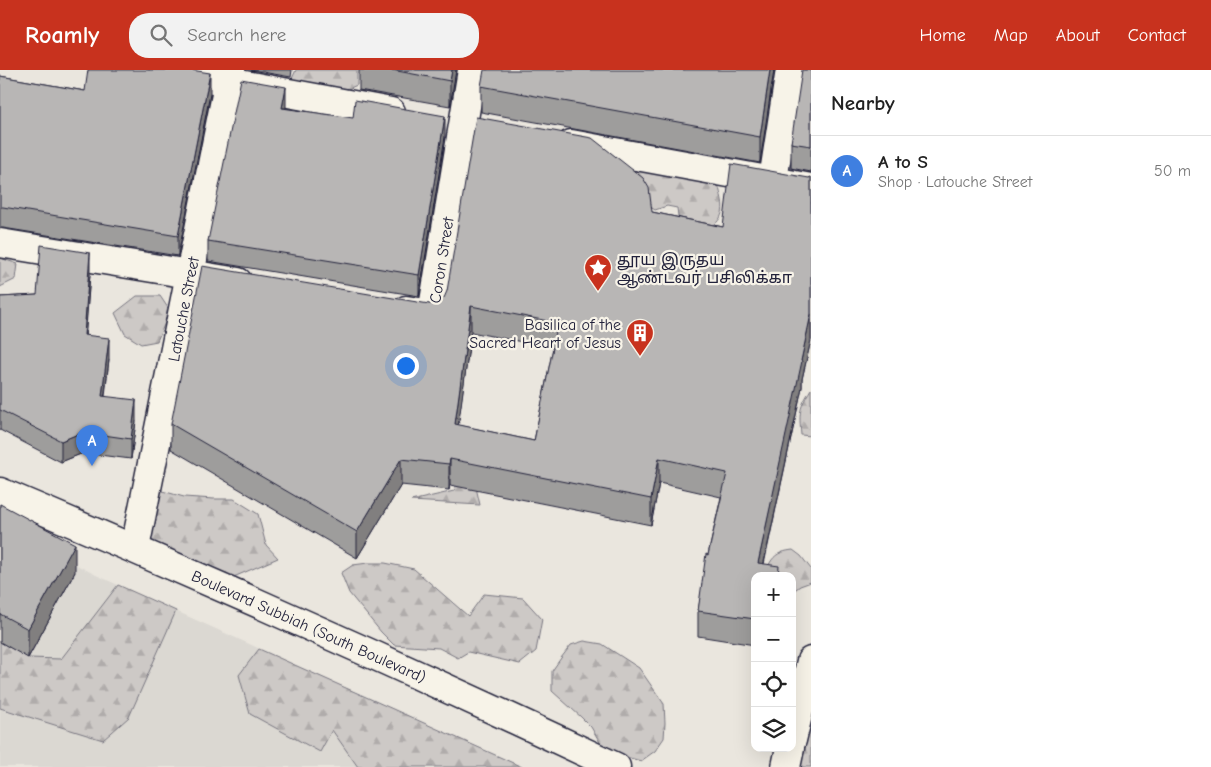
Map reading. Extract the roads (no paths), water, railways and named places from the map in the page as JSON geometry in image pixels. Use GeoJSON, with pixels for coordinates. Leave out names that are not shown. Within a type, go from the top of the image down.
{"type":"FeatureCollection","features":[{"type":"Feature","properties":{"kind":"street"},"geometry":{"type":"LineString","coordinates":[[164,70],[230,76],[414,116]]}},
{"type":"Feature","properties":{"kind":"street","name":"Coron Street"},"geometry":{"type":"LineString","coordinates":[[383,306],[432,314],[472,70]]}},
{"type":"Feature","properties":{"kind":"street"},"geometry":{"type":"LineString","coordinates":[[773,180],[790,70]]}},
{"type":"Feature","properties":{"kind":"street","name":"Latouche Street"},"geometry":{"type":"LineString","coordinates":[[135,548],[230,76]]}},
{"type":"Feature","properties":{"kind":"street"},"geometry":{"type":"LineString","coordinates":[[550,141],[811,188]]}},
{"type":"Feature","properties":{"kind":"street"},"geometry":{"type":"LineString","coordinates":[[0,243],[258,285]]}},
{"type":"Feature","properties":{"kind":"street","name":"Boulevard Subbiah (South Boulevard)"},"geometry":{"type":"LineString","coordinates":[[0,492],[135,548],[494,709],[616,767]]}},
{"type":"Feature","properties":{"kind":"street"},"geometry":{"type":"LineString","coordinates":[[796,723],[811,661]]}},
{"type":"Feature","properties":{"kind":"street"},"geometry":{"type":"LineString","coordinates":[[786,767],[789,752]]}},
{"type":"Feature","properties":{"kind":"place","name":"தூய இருதய ஆண்டவர் பசிலிக்கா"},"geometry":{"type":"Point","coordinates":[598,292]}},
{"type":"Feature","properties":{"kind":"place","name":"Basilica of the Sacred Heart of Jesus"},"geometry":{"type":"Point","coordinates":[640,357]}},
{"type":"Feature","properties":{"kind":"place","name":"A to S"},"geometry":{"type":"Point","coordinates":[92,466]}}]}
